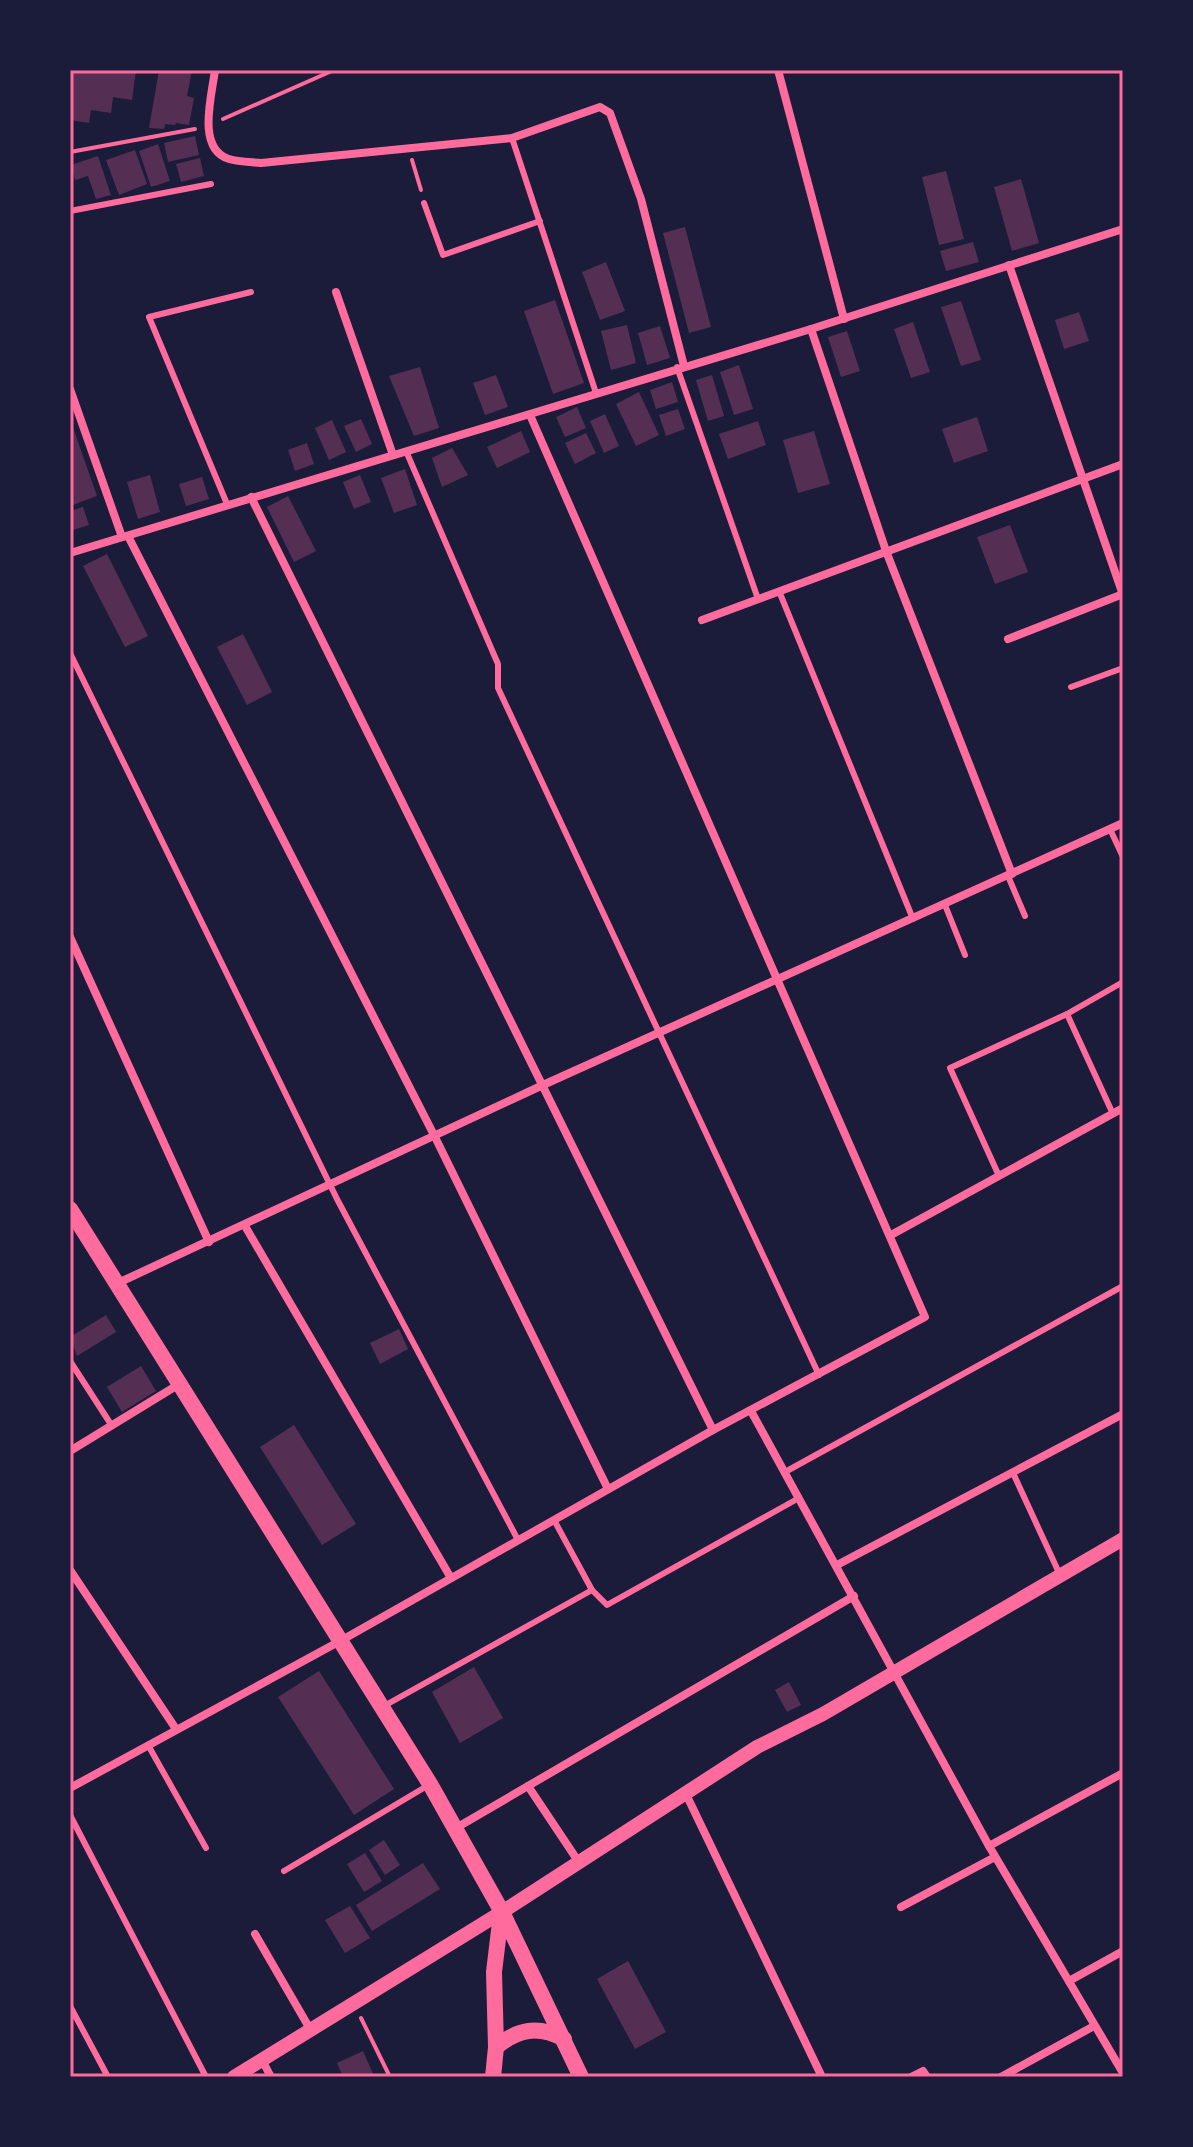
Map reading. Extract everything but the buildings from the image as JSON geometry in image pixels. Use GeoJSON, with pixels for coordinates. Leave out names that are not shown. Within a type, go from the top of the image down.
{"type":"FeatureCollection","features":[{"type":"Feature","properties":{"kind":"main road"},"geometry":{"type":"LineString","coordinates":[[70,1209],[384,1706],[456,1828],[502,1912],[581,2077]]}},
{"type":"Feature","properties":{"kind":"main road"},"geometry":{"type":"LineString","coordinates":[[493,2077],[496,2047],[494,1972],[502,1912]]}},
{"type":"Feature","properties":{"kind":"main road"},"geometry":{"type":"LineString","coordinates":[[496,2047],[511,2035],[527,2029],[549,2031],[564,2039]]}},
{"type":"Feature","properties":{"kind":"street"},"geometry":{"type":"LineString","coordinates":[[215,70],[209,125],[211,143],[226,159],[261,163],[512,138],[600,107],[610,113],[641,199],[680,367]]}},
{"type":"Feature","properties":{"kind":"street"},"geometry":{"type":"LineString","coordinates":[[778,70],[844,319]]}},
{"type":"Feature","properties":{"kind":"street"},"geometry":{"type":"LineString","coordinates":[[70,553],[844,319],[1123,229]]}},
{"type":"Feature","properties":{"kind":"street"},"geometry":{"type":"LineString","coordinates":[[1008,639],[1123,594],[1009,265]]}},
{"type":"Feature","properties":{"kind":"street"},"geometry":{"type":"LineString","coordinates":[[336,292],[393,455]]}},
{"type":"Feature","properties":{"kind":"street"},"geometry":{"type":"LineString","coordinates":[[811,329],[886,551],[1010,875]]}},
{"type":"Feature","properties":{"kind":"street"},"geometry":{"type":"LineString","coordinates":[[70,389],[125,537],[435,1137],[608,1489]]}},
{"type":"Feature","properties":{"kind":"street"},"geometry":{"type":"LineString","coordinates":[[70,1788],[342,1640],[713,1430],[925,1317],[530,415]]}},
{"type":"Feature","properties":{"kind":"street"},"geometry":{"type":"LineString","coordinates":[[702,620],[1123,464]]}},
{"type":"Feature","properties":{"kind":"street"},"geometry":{"type":"LineString","coordinates":[[251,497],[713,1430]]}},
{"type":"Feature","properties":{"kind":"street"},"geometry":{"type":"LineString","coordinates":[[118,1283],[543,1085],[1123,823]]}},
{"type":"Feature","properties":{"kind":"street"},"geometry":{"type":"LineString","coordinates":[[70,937],[209,1242]]}},
{"type":"Feature","properties":{"kind":"street"},"geometry":{"type":"LineString","coordinates":[[891,1235],[1123,1108]]}},
{"type":"Feature","properties":{"kind":"street"},"geometry":{"type":"LineString","coordinates":[[245,1226],[451,1578]]}},
{"type":"Feature","properties":{"kind":"street"},"geometry":{"type":"LineString","coordinates":[[70,1451],[181,1383]]}},
{"type":"Feature","properties":{"kind":"street"},"geometry":{"type":"LineString","coordinates":[[751,1411],[995,1857],[1123,2073]]}},
{"type":"Feature","properties":{"kind":"street"},"geometry":{"type":"LineString","coordinates":[[837,1565],[1123,1414]]}},
{"type":"Feature","properties":{"kind":"street"},"geometry":{"type":"LineString","coordinates":[[234,2077],[352,2001],[502,1912],[685,1791],[1123,1539]]}},
{"type":"Feature","properties":{"kind":"street"},"geometry":{"type":"LineString","coordinates":[[70,1570],[176,1729]]}},
{"type":"Feature","properties":{"kind":"street"},"geometry":{"type":"LineString","coordinates":[[456,1828],[854,1596]]}},
{"type":"Feature","properties":{"kind":"street"},"geometry":{"type":"LineString","coordinates":[[989,1846],[1123,1773]]}},
{"type":"Feature","properties":{"kind":"street"},"geometry":{"type":"LineString","coordinates":[[528,1786],[578,1861]]}},
{"type":"Feature","properties":{"kind":"street"},"geometry":{"type":"LineString","coordinates":[[685,1791],[822,2077]]}},
{"type":"Feature","properties":{"kind":"street"},"geometry":{"type":"LineString","coordinates":[[901,1907],[995,1857]]}},
{"type":"Feature","properties":{"kind":"street"},"geometry":{"type":"LineString","coordinates":[[255,1934],[310,2029]]}},
{"type":"Feature","properties":{"kind":"street"},"geometry":{"type":"LineString","coordinates":[[1069,1981],[1123,1951]]}},
{"type":"Feature","properties":{"kind":"street"},"geometry":{"type":"LineString","coordinates":[[1001,2077],[1094,2026]]}},
{"type":"Feature","properties":{"kind":"street"},"geometry":{"type":"LineString","coordinates":[[262,2060],[271,2077]]}},
{"type":"Feature","properties":{"kind":"street"},"geometry":{"type":"LineString","coordinates":[[911,2077],[923,2071],[927,2077]]}},
{"type":"Feature","properties":{"kind":"lane"},"geometry":{"type":"LineString","coordinates":[[512,138],[596,393]]}},
{"type":"Feature","properties":{"kind":"lane"},"geometry":{"type":"LineString","coordinates":[[70,211],[211,184]]}},
{"type":"Feature","properties":{"kind":"lane"},"geometry":{"type":"LineString","coordinates":[[424,203],[443,255],[540,221]]}},
{"type":"Feature","properties":{"kind":"lane"},"geometry":{"type":"LineString","coordinates":[[227,504],[149,317],[251,292]]}},
{"type":"Feature","properties":{"kind":"lane"},"geometry":{"type":"LineString","coordinates":[[680,367],[758,599]]}},
{"type":"Feature","properties":{"kind":"lane"},"geometry":{"type":"LineString","coordinates":[[406,451],[498,664],[498,688],[819,1375]]}},
{"type":"Feature","properties":{"kind":"lane"},"geometry":{"type":"LineString","coordinates":[[779,591],[913,919]]}},
{"type":"Feature","properties":{"kind":"lane"},"geometry":{"type":"LineString","coordinates":[[70,653],[331,1184],[518,1540]]}},
{"type":"Feature","properties":{"kind":"lane"},"geometry":{"type":"LineString","coordinates":[[1071,687],[1123,668]]}},
{"type":"Feature","properties":{"kind":"lane"},"geometry":{"type":"LineString","coordinates":[[1110,829],[1123,857]]}},
{"type":"Feature","properties":{"kind":"lane"},"geometry":{"type":"LineString","coordinates":[[1010,875],[1025,916]]}},
{"type":"Feature","properties":{"kind":"lane"},"geometry":{"type":"LineString","coordinates":[[945,905],[965,955]]}},
{"type":"Feature","properties":{"kind":"lane"},"geometry":{"type":"LineString","coordinates":[[999,1176],[950,1068],[1067,1014],[1123,982]]}},
{"type":"Feature","properties":{"kind":"lane"},"geometry":{"type":"LineString","coordinates":[[1067,1014],[1113,1114]]}},
{"type":"Feature","properties":{"kind":"lane"},"geometry":{"type":"LineString","coordinates":[[785,1472],[1123,1286]]}},
{"type":"Feature","properties":{"kind":"lane"},"geometry":{"type":"LineString","coordinates":[[70,1361],[112,1426]]}},
{"type":"Feature","properties":{"kind":"lane"},"geometry":{"type":"LineString","coordinates":[[1013,1473],[1060,1575]]}},
{"type":"Feature","properties":{"kind":"lane"},"geometry":{"type":"LineString","coordinates":[[554,1520],[592,1590],[607,1605],[799,1498]]}},
{"type":"Feature","properties":{"kind":"lane"},"geometry":{"type":"LineString","coordinates":[[384,1706],[592,1590]]}},
{"type":"Feature","properties":{"kind":"lane"},"geometry":{"type":"LineString","coordinates":[[148,1745],[206,1848]]}},
{"type":"Feature","properties":{"kind":"lane"},"geometry":{"type":"LineString","coordinates":[[284,1871],[430,1784]]}},
{"type":"Feature","properties":{"kind":"lane"},"geometry":{"type":"LineString","coordinates":[[70,1815],[206,2077]]}},
{"type":"Feature","properties":{"kind":"lane"},"geometry":{"type":"LineString","coordinates":[[70,2006],[108,2077]]}},
{"type":"Feature","properties":{"kind":"path"},"geometry":{"type":"LineString","coordinates":[[408,146],[424,203]]}},
{"type":"Feature","properties":{"kind":"path"},"geometry":{"type":"LineString","coordinates":[[352,2001],[390,2077]]}}]}
